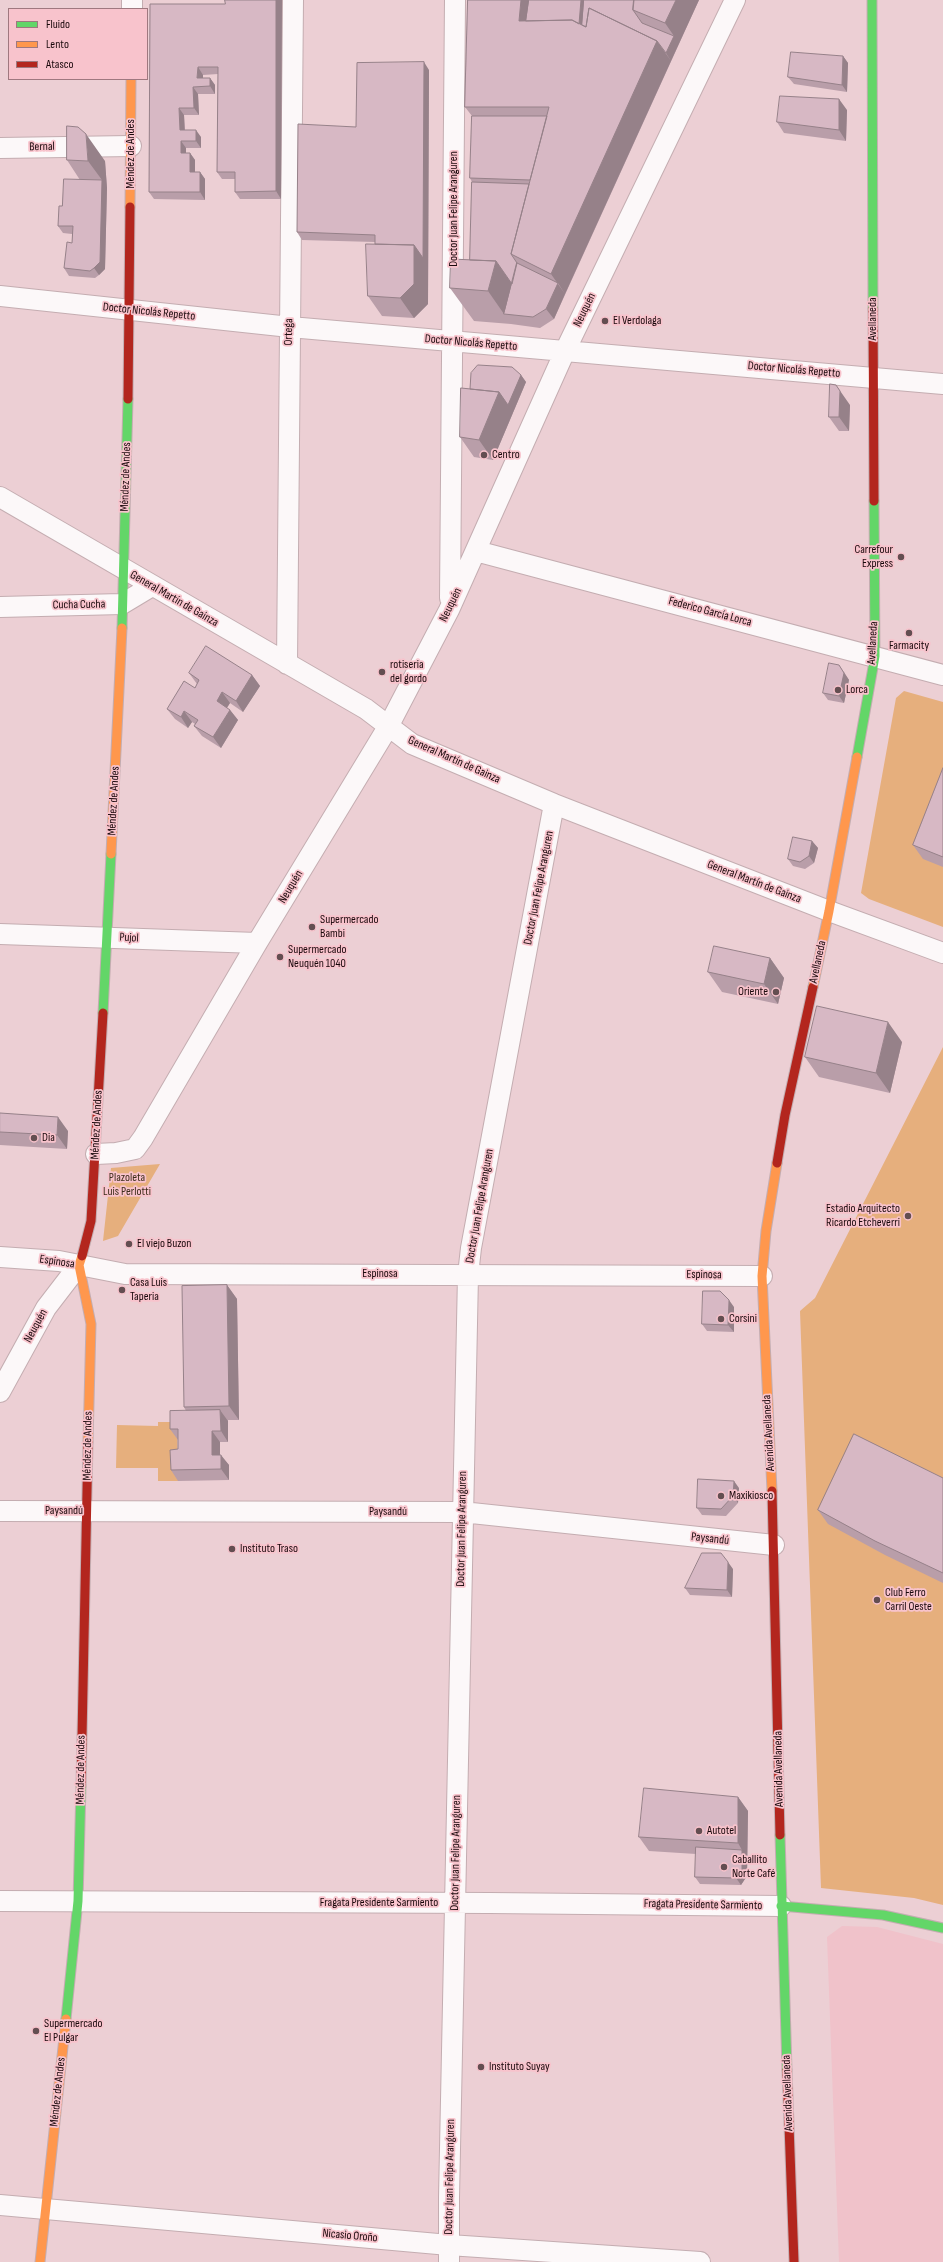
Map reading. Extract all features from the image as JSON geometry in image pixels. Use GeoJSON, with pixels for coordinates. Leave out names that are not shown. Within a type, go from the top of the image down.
{"type":"FeatureCollection","features":[{"type":"Feature","properties":{"kind":"street","name":"Ortega"},"geometry":{"type":"LineString","coordinates":[[286,664],[293,0]]}},
{"type":"Feature","properties":{"kind":"street","name":"Doctor Juan Felipe Aranguren"},"geometry":{"type":"LineString","coordinates":[[449,610],[451,585],[455,0]]}},
{"type":"Feature","properties":{"kind":"street","name":"Neuquén"},"geometry":{"type":"LineString","coordinates":[[96,1154],[116,1153],[135,1149],[257,943],[388,727],[449,610],[565,351],[735,0]]}},
{"type":"Feature","properties":{"kind":"street","name":"Avellaneda"},"geometry":{"type":"LineString","coordinates":[[762,1276],[766,1231],[785,1115],[829,911],[875,656],[872,0]]}},
{"type":"Feature","properties":{"kind":"street","name":"Méndez de Andes"},"geometry":{"type":"LineString","coordinates":[[40,2262],[78,1901],[91,1324],[79,1265],[91,1221],[108,937],[122,604],[130,310],[131,80]]}},
{"type":"Feature","properties":{"kind":"street","name":"Bernal"},"geometry":{"type":"LineString","coordinates":[[0,148],[131,146]]}},
{"type":"Feature","properties":{"kind":"street","name":"Doctor Nicolás Repetto"},"geometry":{"type":"LineString","coordinates":[[0,296],[290,327],[453,342],[873,376],[943,384]]}},
{"type":"Feature","properties":{"kind":"street","name":"General Martín de Gainza"},"geometry":{"type":"LineString","coordinates":[[0,497],[366,709],[412,744],[554,804],[829,911],[943,953]]}},
{"type":"Feature","properties":{"kind":"street","name":"Federico García Lorca"},"geometry":{"type":"LineString","coordinates":[[476,551],[943,675]]}},
{"type":"Feature","properties":{"kind":"street","name":"Cucha Cucha"},"geometry":{"type":"LineString","coordinates":[[0,607],[122,604],[152,586]]}},
{"type":"Feature","properties":{"kind":"street","name":"Doctor Juan Felipe Aranguren"},"geometry":{"type":"LineString","coordinates":[[449,2253],[462,1512],[468,1275],[471,1248],[554,804]]}},
{"type":"Feature","properties":{"kind":"street","name":"Pujol"},"geometry":{"type":"LineString","coordinates":[[0,934],[257,943]]}},
{"type":"Feature","properties":{"kind":"street","name":"Espinosa"},"geometry":{"type":"LineString","coordinates":[[0,1257],[32,1258],[125,1274],[762,1276]]}},
{"type":"Feature","properties":{"kind":"street","name":"Neuquén"},"geometry":{"type":"LineString","coordinates":[[0,1392],[46,1308],[79,1265]]}},
{"type":"Feature","properties":{"kind":"street","name":"Avenida Avellaneda"},"geometry":{"type":"LineString","coordinates":[[762,1276],[774,1545],[781,1906],[794,2262]]}},
{"type":"Feature","properties":{"kind":"street","name":"Paysandú"},"geometry":{"type":"LineString","coordinates":[[0,1511],[462,1512],[774,1545]]}},
{"type":"Feature","properties":{"kind":"street","name":"Fragata Presidente Sarmiento"},"geometry":{"type":"LineString","coordinates":[[0,1901],[781,1906]]}},
{"type":"Feature","properties":{"kind":"street"},"geometry":{"type":"LineString","coordinates":[[781,1906],[887,1914],[943,1928]]}},
{"type":"Feature","properties":{"kind":"street","name":"Nicasio Oroño"},"geometry":{"type":"LineString","coordinates":[[0,2205],[449,2253],[700,2262]]}},
{"type":"Feature","properties":{"kind":"shaded area"},"geometry":{"type":"Polygon","coordinates":[[[842,1926],[877,1927],[943,1944],[943,2262],[839,2262],[827,1937],[842,1926]]]}},
{"type":"Feature","properties":{"kind":"green space"},"geometry":{"type":"Polygon","coordinates":[[[904,691],[943,702],[943,927],[869,899],[861,893],[896,698],[904,691]]]}},
{"type":"Feature","properties":{"kind":"green space","name":"Club Ferro Carril Oeste"},"geometry":{"type":"Polygon","coordinates":[[[943,1047],[943,1905],[914,1898],[821,1888],[800,1311],[815,1298],[943,1047]]]}},
{"type":"Feature","properties":{"kind":"green space","name":"Plazoleta Luis Perlotti"},"geometry":{"type":"Polygon","coordinates":[[[160,1164],[118,1236],[103,1241],[111,1168],[160,1164]]]}},
{"type":"Feature","properties":{"kind":"green space"},"geometry":{"type":"Polygon","coordinates":[[[158,1422],[177,1422],[178,1481],[158,1481],[158,1468],[116,1468],[117,1425],[158,1426],[158,1422]]]}},
{"type":"Feature","properties":{"kind":"building"},"geometry":{"type":"Polygon","coordinates":[[[225,0],[276,0],[276,191],[235,192],[235,172],[217,172],[218,67],[198,67],[197,78],[210,78],[210,86],[193,87],[194,108],[179,108],[180,130],[196,130],[196,141],[181,141],[181,153],[190,153],[190,172],[200,172],[200,192],[149,192],[150,4],[225,4],[225,0]]]}},
{"type":"Feature","properties":{"kind":"building"},"geometry":{"type":"Polygon","coordinates":[[[468,0],[521,0],[519,21],[572,20],[586,27],[589,8],[657,41],[551,274],[511,254],[549,107],[465,107],[468,0]]]}},
{"type":"Feature","properties":{"kind":"building"},"geometry":{"type":"Polygon","coordinates":[[[529,0],[581,0],[579,24],[572,20],[526,21],[529,0]]]}},
{"type":"Feature","properties":{"kind":"building"},"geometry":{"type":"Polygon","coordinates":[[[584,0],[634,0],[633,10],[642,23],[674,36],[666,53],[657,41],[589,8],[586,27],[582,25],[584,0]]]}},
{"type":"Feature","properties":{"kind":"building"},"geometry":{"type":"Polygon","coordinates":[[[634,0],[676,0],[665,23],[633,10],[634,0]]]}},
{"type":"Feature","properties":{"kind":"building"},"geometry":{"type":"Polygon","coordinates":[[[791,52],[843,56],[842,85],[788,77],[791,52]]]}},
{"type":"Feature","properties":{"kind":"building"},"geometry":{"type":"Polygon","coordinates":[[[424,62],[423,258],[414,245],[375,244],[375,235],[297,232],[298,124],[356,127],[357,63],[424,62]]]}},
{"type":"Feature","properties":{"kind":"building"},"geometry":{"type":"Polygon","coordinates":[[[780,96],[839,99],[839,130],[777,122],[780,96]]]}},
{"type":"Feature","properties":{"kind":"building"},"geometry":{"type":"Polygon","coordinates":[[[472,116],[547,116],[530,180],[470,178],[472,116]]]}},
{"type":"Feature","properties":{"kind":"building"},"geometry":{"type":"Polygon","coordinates":[[[67,126],[78,127],[86,134],[88,161],[67,160],[67,126]]]}},
{"type":"Feature","properties":{"kind":"building"},"geometry":{"type":"Polygon","coordinates":[[[64,179],[102,180],[100,262],[90,271],[64,268],[67,242],[72,243],[73,226],[58,226],[59,206],[62,206],[64,179]]]}},
{"type":"Feature","properties":{"kind":"building"},"geometry":{"type":"Polygon","coordinates":[[[472,182],[529,184],[511,254],[517,263],[512,284],[496,261],[470,260],[472,182]]]}},
{"type":"Feature","properties":{"kind":"building"},"geometry":{"type":"Polygon","coordinates":[[[366,244],[414,245],[414,284],[400,298],[368,296],[366,244]]]}},
{"type":"Feature","properties":{"kind":"building"},"geometry":{"type":"Polygon","coordinates":[[[451,259],[496,261],[488,291],[450,288],[451,259]]]}},
{"type":"Feature","properties":{"kind":"building"},"geometry":{"type":"Polygon","coordinates":[[[517,263],[558,283],[546,309],[533,317],[504,314],[517,263]]]}},
{"type":"Feature","properties":{"kind":"building"},"geometry":{"type":"Polygon","coordinates":[[[478,365],[512,367],[521,375],[508,405],[499,392],[470,389],[471,373],[478,365]]]}},
{"type":"Feature","properties":{"kind":"building"},"geometry":{"type":"Polygon","coordinates":[[[830,384],[836,385],[840,391],[839,417],[829,417],[830,384]]]}},
{"type":"Feature","properties":{"kind":"building"},"geometry":{"type":"Polygon","coordinates":[[[461,388],[499,392],[479,440],[460,437],[461,388]]]}},
{"type":"Feature","properties":{"kind":"building"},"geometry":{"type":"Polygon","coordinates":[[[206,646],[252,675],[236,701],[222,692],[217,701],[230,710],[213,737],[194,726],[198,720],[184,711],[181,717],[167,709],[184,681],[195,688],[199,680],[189,673],[206,646]]]}},
{"type":"Feature","properties":{"kind":"building"},"geometry":{"type":"Polygon","coordinates":[[[829,663],[839,665],[844,673],[839,696],[823,693],[829,663]]]}},
{"type":"Feature","properties":{"kind":"building"},"geometry":{"type":"Polygon","coordinates":[[[943,768],[943,857],[913,845],[943,768]]]}},
{"type":"Feature","properties":{"kind":"building"},"geometry":{"type":"Polygon","coordinates":[[[793,837],[812,841],[809,856],[800,862],[788,859],[793,837]]]}},
{"type":"Feature","properties":{"kind":"building"},"geometry":{"type":"Polygon","coordinates":[[[714,946],[770,958],[764,984],[708,972],[714,946]]]}},
{"type":"Feature","properties":{"kind":"building"},"geometry":{"type":"Polygon","coordinates":[[[817,1006],[888,1022],[876,1073],[805,1057],[817,1006]]]}},
{"type":"Feature","properties":{"kind":"building"},"geometry":{"type":"Polygon","coordinates":[[[0,1113],[58,1117],[57,1135],[0,1132],[0,1113]]]}},
{"type":"Feature","properties":{"kind":"building"},"geometry":{"type":"Polygon","coordinates":[[[227,1285],[229,1406],[184,1407],[182,1286],[227,1285]]]}},
{"type":"Feature","properties":{"kind":"building","name":"Corsini"},"geometry":{"type":"Polygon","coordinates":[[[703,1291],[720,1291],[729,1300],[728,1325],[702,1324],[703,1291]]]}},
{"type":"Feature","properties":{"kind":"building"},"geometry":{"type":"Polygon","coordinates":[[[220,1410],[221,1431],[212,1431],[212,1455],[221,1455],[221,1469],[171,1470],[170,1450],[178,1449],[178,1429],[170,1429],[170,1411],[220,1410]]]}},
{"type":"Feature","properties":{"kind":"building"},"geometry":{"type":"Polygon","coordinates":[[[854,1434],[943,1478],[943,1573],[875,1541],[818,1510],[854,1434]]]}},
{"type":"Feature","properties":{"kind":"building","name":"Maxikiosco"},"geometry":{"type":"Polygon","coordinates":[[[698,1479],[734,1481],[733,1496],[721,1509],[697,1508],[698,1479]]]}},
{"type":"Feature","properties":{"kind":"building"},"geometry":{"type":"Polygon","coordinates":[[[702,1553],[721,1553],[728,1562],[727,1590],[685,1588],[702,1553]]]}},
{"type":"Feature","properties":{"kind":"building","name":"Autotel"},"geometry":{"type":"Polygon","coordinates":[[[644,1788],[738,1797],[738,1843],[639,1837],[644,1788]]]}},
{"type":"Feature","properties":{"kind":"building","name":"Caballito Norte Café"},"geometry":{"type":"Polygon","coordinates":[[[696,1847],[742,1850],[742,1869],[736,1878],[695,1877],[696,1847]]]}},
{"type":"Feature","properties":{"kind":"traffic: fast"},"geometry":{"type":"LineString","coordinates":[[872,0],[873,309]]}},
{"type":"Feature","properties":{"kind":"traffic: fast"},"geometry":{"type":"LineString","coordinates":[[122,628],[128,399]]}},
{"type":"Feature","properties":{"kind":"traffic: fast"},"geometry":{"type":"LineString","coordinates":[[857,757],[875,656],[874,501]]}},
{"type":"Feature","properties":{"kind":"traffic: fast"},"geometry":{"type":"LineString","coordinates":[[103,1013],[111,854]]}},
{"type":"Feature","properties":{"kind":"traffic: fast"},"geometry":{"type":"LineString","coordinates":[[66,2019],[78,1901],[81,1786]]}},
{"type":"Feature","properties":{"kind":"traffic: fast"},"geometry":{"type":"LineString","coordinates":[[780,1835],[787,2070]]}},
{"type":"Feature","properties":{"kind":"traffic: fast"},"geometry":{"type":"LineString","coordinates":[[781,1906],[883,1915],[943,1928]]}},
{"type":"Feature","properties":{"kind":"traffic: slow"},"geometry":{"type":"LineString","coordinates":[[130,207],[131,80]]}},
{"type":"Feature","properties":{"kind":"traffic: slow"},"geometry":{"type":"LineString","coordinates":[[111,854],[122,628]]}},
{"type":"Feature","properties":{"kind":"traffic: slow"},"geometry":{"type":"LineString","coordinates":[[813,987],[829,911],[857,757]]}},
{"type":"Feature","properties":{"kind":"traffic: slow"},"geometry":{"type":"LineString","coordinates":[[772,1491],[762,1276],[766,1231],[777,1163]]}},
{"type":"Feature","properties":{"kind":"traffic: slow"},"geometry":{"type":"LineString","coordinates":[[82,1256],[79,1265],[91,1324],[88,1442]]}},
{"type":"Feature","properties":{"kind":"traffic: slow"},"geometry":{"type":"LineString","coordinates":[[40,2262],[66,2019]]}},
{"type":"Feature","properties":{"kind":"traffic: jam"},"geometry":{"type":"LineString","coordinates":[[128,399],[130,207]]}},
{"type":"Feature","properties":{"kind":"traffic: jam"},"geometry":{"type":"LineString","coordinates":[[873,309],[874,501]]}},
{"type":"Feature","properties":{"kind":"traffic: jam"},"geometry":{"type":"LineString","coordinates":[[777,1163],[785,1115],[813,987]]}},
{"type":"Feature","properties":{"kind":"traffic: jam"},"geometry":{"type":"LineString","coordinates":[[82,1256],[91,1221],[103,1013]]}},
{"type":"Feature","properties":{"kind":"traffic: jam"},"geometry":{"type":"LineString","coordinates":[[81,1786],[88,1442]]}},
{"type":"Feature","properties":{"kind":"traffic: jam"},"geometry":{"type":"LineString","coordinates":[[772,1491],[780,1835]]}},
{"type":"Feature","properties":{"kind":"traffic: jam"},"geometry":{"type":"LineString","coordinates":[[787,2070],[794,2262]]}},
{"type":"Feature","properties":{"kind":"place","name":"El Verdolaga"},"geometry":{"type":"Point","coordinates":[605,321]}},
{"type":"Feature","properties":{"kind":"place","name":"Centro"},"geometry":{"type":"Point","coordinates":[484,455]}},
{"type":"Feature","properties":{"kind":"place","name":"Carrefour Express"},"geometry":{"type":"Point","coordinates":[901,557]}},
{"type":"Feature","properties":{"kind":"place","name":"Farmacity"},"geometry":{"type":"Point","coordinates":[909,633]}},
{"type":"Feature","properties":{"kind":"place","name":"rotiseria del gordo"},"geometry":{"type":"Point","coordinates":[382,672]}},
{"type":"Feature","properties":{"kind":"place","name":"Lorca"},"geometry":{"type":"Point","coordinates":[838,690]}},
{"type":"Feature","properties":{"kind":"place","name":"Supermercado Bambi"},"geometry":{"type":"Point","coordinates":[312,927]}},
{"type":"Feature","properties":{"kind":"place","name":"Supermercado Neuquén 1040"},"geometry":{"type":"Point","coordinates":[280,957]}},
{"type":"Feature","properties":{"kind":"place","name":"Oriente"},"geometry":{"type":"Point","coordinates":[776,992]}},
{"type":"Feature","properties":{"kind":"place","name":"Dia"},"geometry":{"type":"Point","coordinates":[34,1138]}},
{"type":"Feature","properties":{"kind":"place","name":"Estadio Arquitecto Ricardo Etcheverri"},"geometry":{"type":"Point","coordinates":[908,1216]}},
{"type":"Feature","properties":{"kind":"place","name":"El viejo Buzon"},"geometry":{"type":"Point","coordinates":[129,1244]}},
{"type":"Feature","properties":{"kind":"place","name":"Casa Luis Taperia"},"geometry":{"type":"Point","coordinates":[122,1290]}},
{"type":"Feature","properties":{"kind":"place","name":"Corsini"},"geometry":{"type":"Point","coordinates":[721,1319]}},
{"type":"Feature","properties":{"kind":"place","name":"Maxikiosco"},"geometry":{"type":"Point","coordinates":[721,1496]}},
{"type":"Feature","properties":{"kind":"place","name":"Instituto Traso"},"geometry":{"type":"Point","coordinates":[232,1549]}},
{"type":"Feature","properties":{"kind":"place","name":"Club Ferro Carril Oeste"},"geometry":{"type":"Point","coordinates":[877,1600]}},
{"type":"Feature","properties":{"kind":"place","name":"Autotel"},"geometry":{"type":"Point","coordinates":[699,1831]}},
{"type":"Feature","properties":{"kind":"place","name":"Caballito Norte Café"},"geometry":{"type":"Point","coordinates":[724,1867]}},
{"type":"Feature","properties":{"kind":"place","name":"Supermercado El Pulgar"},"geometry":{"type":"Point","coordinates":[36,2031]}},
{"type":"Feature","properties":{"kind":"place","name":"Instituto Suyay"},"geometry":{"type":"Point","coordinates":[481,2067]}}]}
